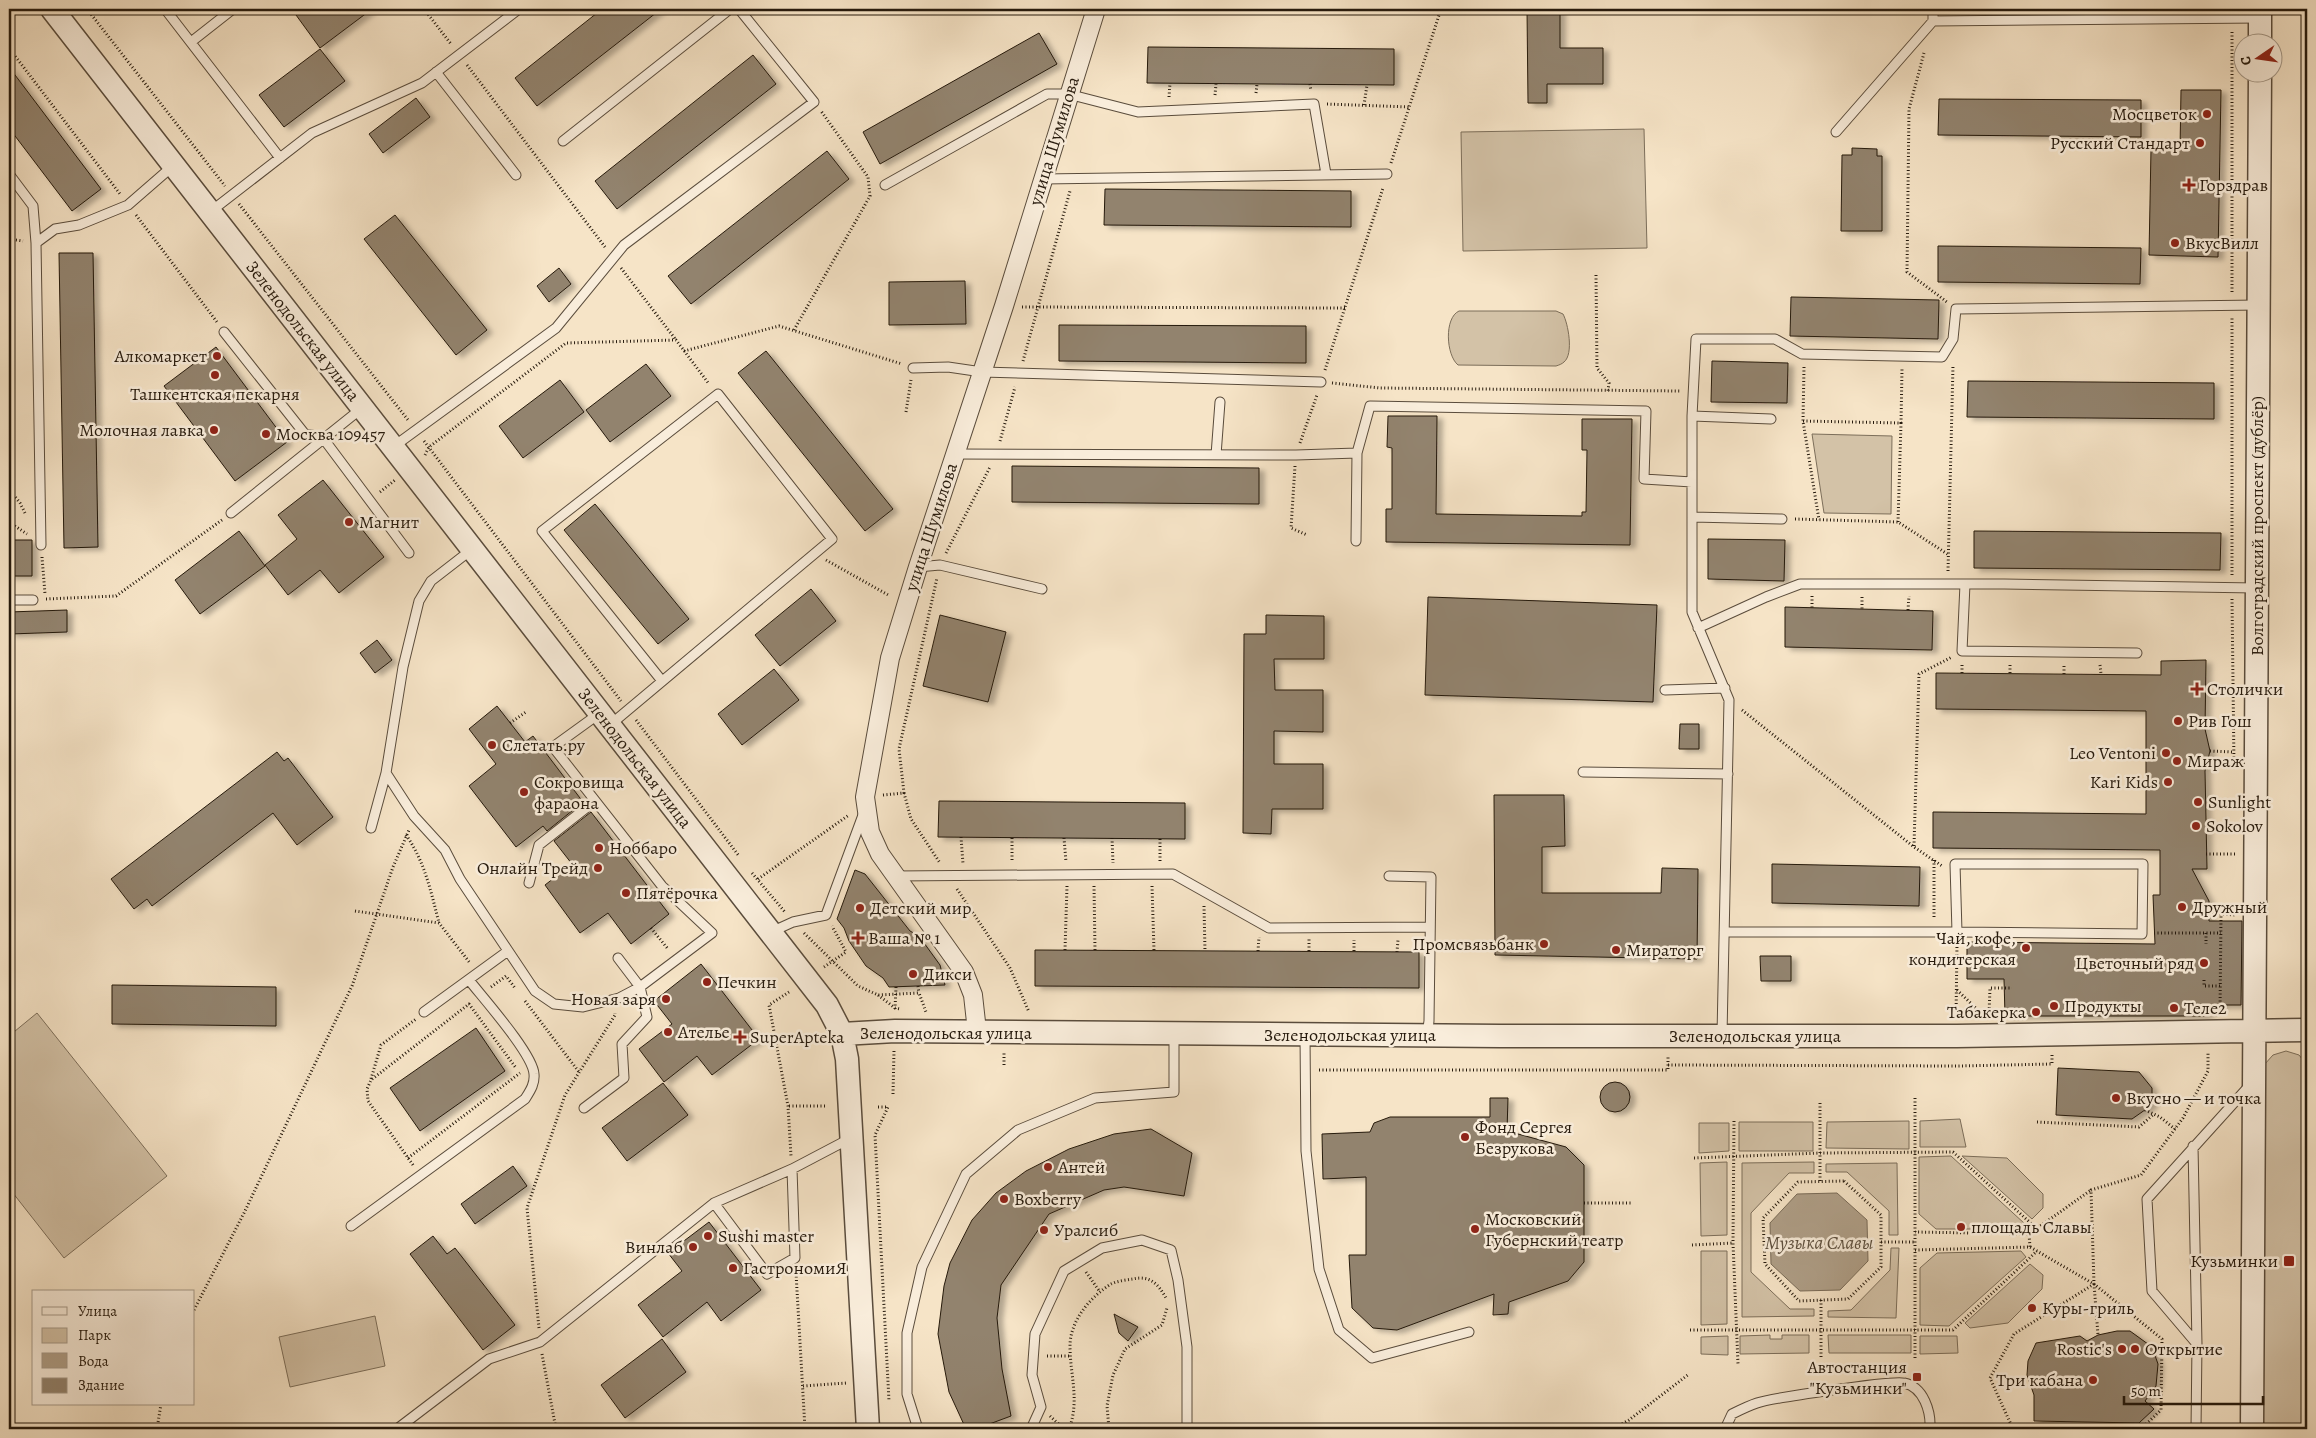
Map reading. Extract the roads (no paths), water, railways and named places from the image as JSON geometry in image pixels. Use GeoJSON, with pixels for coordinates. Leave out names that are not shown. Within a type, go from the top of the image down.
{"type":"FeatureCollection","features":[{"type":"Feature","properties":{"kind":"street","name":"Зеленодольская улица"},"geometry":{"type":"LineString","coordinates":[[52,9],[771,932],[827,1005],[842,1034],[895,1031],[977,1031],[1305,1035],[1957,1036],[2307,1030]]}},
{"type":"Feature","properties":{"kind":"street","name":"улица Шумилова"},"geometry":{"type":"LineString","coordinates":[[977,1031],[973,995],[964,972],[880,854],[870,832],[865,797],[890,658],[954,454],[1004,306],[1068,94],[1096,9]]}},
{"type":"Feature","properties":{"kind":"street"},"geometry":{"type":"LineString","coordinates":[[2260,13],[2260,32]]}},
{"type":"Feature","properties":{"kind":"street","name":"Волгоградский проспект (дублёр)"},"geometry":{"type":"LineString","coordinates":[[2252,1429],[2260,82]]}},
{"type":"Feature","properties":{"kind":"street"},"geometry":{"type":"LineString","coordinates":[[842,1034],[847,1059],[868,1429]]}},
{"type":"Feature","properties":{"kind":"lane"},"geometry":{"type":"LineString","coordinates":[[165,9],[280,158]]}},
{"type":"Feature","properties":{"kind":"lane"},"geometry":{"type":"LineString","coordinates":[[191,42],[233,9]]}},
{"type":"Feature","properties":{"kind":"lane"},"geometry":{"type":"LineString","coordinates":[[210,212],[312,133],[422,83],[518,9]]}},
{"type":"Feature","properties":{"kind":"lane"},"geometry":{"type":"LineString","coordinates":[[563,141],[730,9]]}},
{"type":"Feature","properties":{"kind":"lane"},"geometry":{"type":"LineString","coordinates":[[393,447],[556,328],[624,244],[814,102],[739,9]]}},
{"type":"Feature","properties":{"kind":"lane"},"geometry":{"type":"LineString","coordinates":[[1836,132],[1933,21],[1933,9]]}},
{"type":"Feature","properties":{"kind":"lane"},"geometry":{"type":"LineString","coordinates":[[1933,21],[2260,13]]}},
{"type":"Feature","properties":{"kind":"lane"},"geometry":{"type":"LineString","coordinates":[[436,72],[516,175]]}},
{"type":"Feature","properties":{"kind":"lane"},"geometry":{"type":"LineString","coordinates":[[886,185],[1047,94],[1068,94],[1138,112],[1314,104],[1326,174]]}},
{"type":"Feature","properties":{"kind":"lane"},"geometry":{"type":"LineString","coordinates":[[36,243],[54,229],[78,225],[128,205],[174,165]]}},
{"type":"Feature","properties":{"kind":"lane"},"geometry":{"type":"LineString","coordinates":[[9,174],[33,206],[36,243],[41,545]]}},
{"type":"Feature","properties":{"kind":"lane"},"geometry":{"type":"LineString","coordinates":[[1042,179],[1074,177],[1387,174]]}},
{"type":"Feature","properties":{"kind":"lane"},"geometry":{"type":"LineString","coordinates":[[1722,1035],[1730,700],[1692,612],[1692,416],[1696,339],[1775,339],[1804,354],[1942,356],[1954,339],[1956,309],[2258,306]]}},
{"type":"Feature","properties":{"kind":"lane"},"geometry":{"type":"LineString","coordinates":[[224,332],[304,433],[322,438],[410,553]]}},
{"type":"Feature","properties":{"kind":"lane"},"geometry":{"type":"LineString","coordinates":[[913,368],[948,367],[982,372],[1321,382]]}},
{"type":"Feature","properties":{"kind":"lane"},"geometry":{"type":"LineString","coordinates":[[386,772],[414,816],[445,850],[460,879],[535,991],[554,1004],[583,1007],[613,999],[640,987],[712,933],[662,886],[553,747],[605,719],[662,681],[832,539],[718,394],[542,531],[662,681]]}},
{"type":"Feature","properties":{"kind":"lane"},"geometry":{"type":"LineString","coordinates":[[1216,455],[1220,402]]}},
{"type":"Feature","properties":{"kind":"lane"},"geometry":{"type":"LineString","coordinates":[[1356,541],[1357,453],[1370,406],[1646,411],[1644,479],[1692,482]]}},
{"type":"Feature","properties":{"kind":"lane"},"geometry":{"type":"LineString","coordinates":[[231,514],[322,438],[362,408]]}},
{"type":"Feature","properties":{"kind":"lane"},"geometry":{"type":"LineString","coordinates":[[1692,416],[1771,419]]}},
{"type":"Feature","properties":{"kind":"lane"},"geometry":{"type":"LineString","coordinates":[[954,454],[1296,455],[1357,453]]}},
{"type":"Feature","properties":{"kind":"lane"},"geometry":{"type":"LineString","coordinates":[[1692,517],[1782,519]]}},
{"type":"Feature","properties":{"kind":"lane"},"geometry":{"type":"LineString","coordinates":[[371,828],[386,772],[403,667],[419,601],[431,581],[472,549]]}},
{"type":"Feature","properties":{"kind":"lane"},"geometry":{"type":"LineString","coordinates":[[918,567],[940,564],[1042,589]]}},
{"type":"Feature","properties":{"kind":"lane"},"geometry":{"type":"LineString","coordinates":[[1698,628],[1766,597],[1800,584],[1948,583],[2256,588]]}},
{"type":"Feature","properties":{"kind":"lane"},"geometry":{"type":"LineString","coordinates":[[1965,584],[1962,651],[2137,653]]}},
{"type":"Feature","properties":{"kind":"lane"},"geometry":{"type":"LineString","coordinates":[[9,600],[33,600]]}},
{"type":"Feature","properties":{"kind":"lane"},"geometry":{"type":"LineString","coordinates":[[1665,690],[1724,688]]}},
{"type":"Feature","properties":{"kind":"lane"},"geometry":{"type":"LineString","coordinates":[[1583,772],[1728,774]]}},
{"type":"Feature","properties":{"kind":"lane"},"geometry":{"type":"LineString","coordinates":[[771,932],[793,922],[826,914],[863,818],[865,797]]}},
{"type":"Feature","properties":{"kind":"lane"},"geometry":{"type":"LineString","coordinates":[[530,883],[539,845],[595,801]]}},
{"type":"Feature","properties":{"kind":"lane"},"geometry":{"type":"LineString","coordinates":[[1724,932],[2142,934],[2143,864],[1955,864],[1957,932]]}},
{"type":"Feature","properties":{"kind":"lane"},"geometry":{"type":"LineString","coordinates":[[895,876],[1172,874],[1269,928],[1429,927]]}},
{"type":"Feature","properties":{"kind":"lane"},"geometry":{"type":"LineString","coordinates":[[1389,876],[1431,878],[1429,1021],[1427,1035]]}},
{"type":"Feature","properties":{"kind":"lane"},"geometry":{"type":"LineString","coordinates":[[424,1012],[508,951]]}},
{"type":"Feature","properties":{"kind":"lane"},"geometry":{"type":"LineString","coordinates":[[584,1108],[624,1078],[622,1044],[646,1017],[640,987],[618,958]]}},
{"type":"Feature","properties":{"kind":"lane"},"geometry":{"type":"LineString","coordinates":[[351,1226],[525,1099],[533,1087],[534,1074],[528,1058],[470,980]]}},
{"type":"Feature","properties":{"kind":"lane"},"geometry":{"type":"LineString","coordinates":[[918,1429],[908,1394],[907,1333],[922,1267],[966,1174],[1018,1130],[1095,1098],[1174,1092],[1174,1034]]}},
{"type":"Feature","properties":{"kind":"lane"},"geometry":{"type":"LineString","coordinates":[[1305,1035],[1306,1151],[1320,1269],[1339,1330],[1372,1358],[1469,1332]]}},
{"type":"Feature","properties":{"kind":"lane"},"geometry":{"type":"LineString","coordinates":[[2197,1344],[2152,1291],[2147,1199],[2193,1146],[2254,1081]]}},
{"type":"Feature","properties":{"kind":"lane"},"geometry":{"type":"LineString","coordinates":[[397,1429],[489,1359],[540,1342],[714,1203],[792,1169],[851,1138]]}},
{"type":"Feature","properties":{"kind":"lane"},"geometry":{"type":"LineString","coordinates":[[2193,1146],[2197,1344],[2196,1429]]}},
{"type":"Feature","properties":{"kind":"lane"},"geometry":{"type":"LineString","coordinates":[[714,1203],[767,1274],[795,1258],[792,1169]]}},
{"type":"Feature","properties":{"kind":"lane"},"geometry":{"type":"LineString","coordinates":[[1031,1429],[1041,1407],[1032,1375],[1035,1334],[1064,1271],[1102,1248],[1142,1240],[1171,1250],[1178,1280],[1187,1347],[1187,1429]]}},
{"type":"Feature","properties":{"kind":"lane"},"geometry":{"type":"LineString","coordinates":[[1725,1429],[1732,1414],[1758,1403],[1877,1384],[1904,1382],[1918,1390],[1927,1406],[1930,1429]]}},
{"type":"Feature","properties":{"kind":"water","name":"Музыка Славы"},"geometry":{"type":"Polygon","coordinates":[[[1837,1193],[1867,1220],[1868,1261],[1840,1290],[1800,1291],[1771,1264],[1770,1223],[1797,1194],[1837,1193]]]}},
{"type":"Feature","properties":{"kind":"place","name":"Мосцветок"},"geometry":{"type":"Point","coordinates":[2207,114]}},
{"type":"Feature","properties":{"kind":"place","name":"Русский Стандарт"},"geometry":{"type":"Point","coordinates":[2200,143]}},
{"type":"Feature","properties":{"kind":"place","name":"Горздрав"},"geometry":{"type":"Point","coordinates":[2189,185]}},
{"type":"Feature","properties":{"kind":"place","name":"ВкусВилл"},"geometry":{"type":"Point","coordinates":[2175,243]}},
{"type":"Feature","properties":{"kind":"place","name":"Алкомаркет"},"geometry":{"type":"Point","coordinates":[217,356]}},
{"type":"Feature","properties":{"kind":"place","name":"Ташкентская пекарня"},"geometry":{"type":"Point","coordinates":[215,375]}},
{"type":"Feature","properties":{"kind":"place","name":"Молочная лавка"},"geometry":{"type":"Point","coordinates":[214,430]}},
{"type":"Feature","properties":{"kind":"place","name":"Москва 109457"},"geometry":{"type":"Point","coordinates":[266,434]}},
{"type":"Feature","properties":{"kind":"place","name":"Магнит"},"geometry":{"type":"Point","coordinates":[349,522]}},
{"type":"Feature","properties":{"kind":"place","name":"Столички"},"geometry":{"type":"Point","coordinates":[2197,689]}},
{"type":"Feature","properties":{"kind":"place","name":"Рив Гош"},"geometry":{"type":"Point","coordinates":[2178,721]}},
{"type":"Feature","properties":{"kind":"place","name":"Слетать.ру"},"geometry":{"type":"Point","coordinates":[492,745]}},
{"type":"Feature","properties":{"kind":"place","name":"Leo Ventoni"},"geometry":{"type":"Point","coordinates":[2166,753]}},
{"type":"Feature","properties":{"kind":"place","name":"Мираж"},"geometry":{"type":"Point","coordinates":[2177,761]}},
{"type":"Feature","properties":{"kind":"place","name":"Kari Kids"},"geometry":{"type":"Point","coordinates":[2168,782]}},
{"type":"Feature","properties":{"kind":"place","name":"Сокровища фараона"},"geometry":{"type":"Point","coordinates":[524,792]}},
{"type":"Feature","properties":{"kind":"place","name":"Sunlight"},"geometry":{"type":"Point","coordinates":[2198,802]}},
{"type":"Feature","properties":{"kind":"place","name":"Sokolov"},"geometry":{"type":"Point","coordinates":[2196,826]}},
{"type":"Feature","properties":{"kind":"place","name":"Ноббаро"},"geometry":{"type":"Point","coordinates":[599,848]}},
{"type":"Feature","properties":{"kind":"place","name":"Онлайн Трейд"},"geometry":{"type":"Point","coordinates":[598,868]}},
{"type":"Feature","properties":{"kind":"place","name":"Пятёрочка"},"geometry":{"type":"Point","coordinates":[626,893]}},
{"type":"Feature","properties":{"kind":"place","name":"Дружный"},"geometry":{"type":"Point","coordinates":[2182,907]}},
{"type":"Feature","properties":{"kind":"place","name":"Детский мир"},"geometry":{"type":"Point","coordinates":[860,908]}},
{"type":"Feature","properties":{"kind":"place","name":"Ваша № 1"},"geometry":{"type":"Point","coordinates":[858,938]}},
{"type":"Feature","properties":{"kind":"place","name":"Промсвязьбанк"},"geometry":{"type":"Point","coordinates":[1544,944]}},
{"type":"Feature","properties":{"kind":"place","name":"Чай, кофе, кондитерская"},"geometry":{"type":"Point","coordinates":[2026,948]}},
{"type":"Feature","properties":{"kind":"place","name":"Мираторг"},"geometry":{"type":"Point","coordinates":[1616,950]}},
{"type":"Feature","properties":{"kind":"place","name":"Цветочный ряд"},"geometry":{"type":"Point","coordinates":[2204,963]}},
{"type":"Feature","properties":{"kind":"place","name":"Дикси"},"geometry":{"type":"Point","coordinates":[913,974]}},
{"type":"Feature","properties":{"kind":"place","name":"Печкин"},"geometry":{"type":"Point","coordinates":[707,982]}},
{"type":"Feature","properties":{"kind":"place","name":"Новая заря"},"geometry":{"type":"Point","coordinates":[666,999]}},
{"type":"Feature","properties":{"kind":"place","name":"Продукты"},"geometry":{"type":"Point","coordinates":[2054,1006]}},
{"type":"Feature","properties":{"kind":"place","name":"Теле2"},"geometry":{"type":"Point","coordinates":[2174,1008]}},
{"type":"Feature","properties":{"kind":"place","name":"Табакерка"},"geometry":{"type":"Point","coordinates":[2036,1012]}},
{"type":"Feature","properties":{"kind":"place","name":"Ателье"},"geometry":{"type":"Point","coordinates":[668,1032]}},
{"type":"Feature","properties":{"kind":"place","name":"SuperApteka"},"geometry":{"type":"Point","coordinates":[740,1037]}},
{"type":"Feature","properties":{"kind":"place","name":"Вкусно — и точка"},"geometry":{"type":"Point","coordinates":[2116,1098]}},
{"type":"Feature","properties":{"kind":"place","name":"Фонд Сергея Безрукова"},"geometry":{"type":"Point","coordinates":[1465,1137]}},
{"type":"Feature","properties":{"kind":"place","name":"Антей"},"geometry":{"type":"Point","coordinates":[1048,1167]}},
{"type":"Feature","properties":{"kind":"place","name":"Boxberry"},"geometry":{"type":"Point","coordinates":[1004,1199]}},
{"type":"Feature","properties":{"kind":"place","name":"площадь Славы"},"geometry":{"type":"Point","coordinates":[1961,1227]}},
{"type":"Feature","properties":{"kind":"place","name":"Московский Губернский театр"},"geometry":{"type":"Point","coordinates":[1475,1229]}},
{"type":"Feature","properties":{"kind":"place","name":"Уралсиб"},"geometry":{"type":"Point","coordinates":[1044,1230]}},
{"type":"Feature","properties":{"kind":"place","name":"Sushi master"},"geometry":{"type":"Point","coordinates":[708,1236]}},
{"type":"Feature","properties":{"kind":"place","name":"Винлаб"},"geometry":{"type":"Point","coordinates":[693,1247]}},
{"type":"Feature","properties":{"kind":"place","name":"Кузьминки"},"geometry":{"type":"Point","coordinates":[2289,1261]}},
{"type":"Feature","properties":{"kind":"place","name":"ГастрономиЯ"},"geometry":{"type":"Point","coordinates":[733,1268]}},
{"type":"Feature","properties":{"kind":"place","name":"Куры-гриль"},"geometry":{"type":"Point","coordinates":[2032,1308]}},
{"type":"Feature","properties":{"kind":"place","name":"Rostic's"},"geometry":{"type":"Point","coordinates":[2122,1349]}},
{"type":"Feature","properties":{"kind":"place","name":"Открытие"},"geometry":{"type":"Point","coordinates":[2135,1349]}},
{"type":"Feature","properties":{"kind":"place","name":"Автостанция \"Кузьминки\""},"geometry":{"type":"Point","coordinates":[1917,1377]}},
{"type":"Feature","properties":{"kind":"place","name":"Три кабана"},"geometry":{"type":"Point","coordinates":[2093,1380]}}]}
